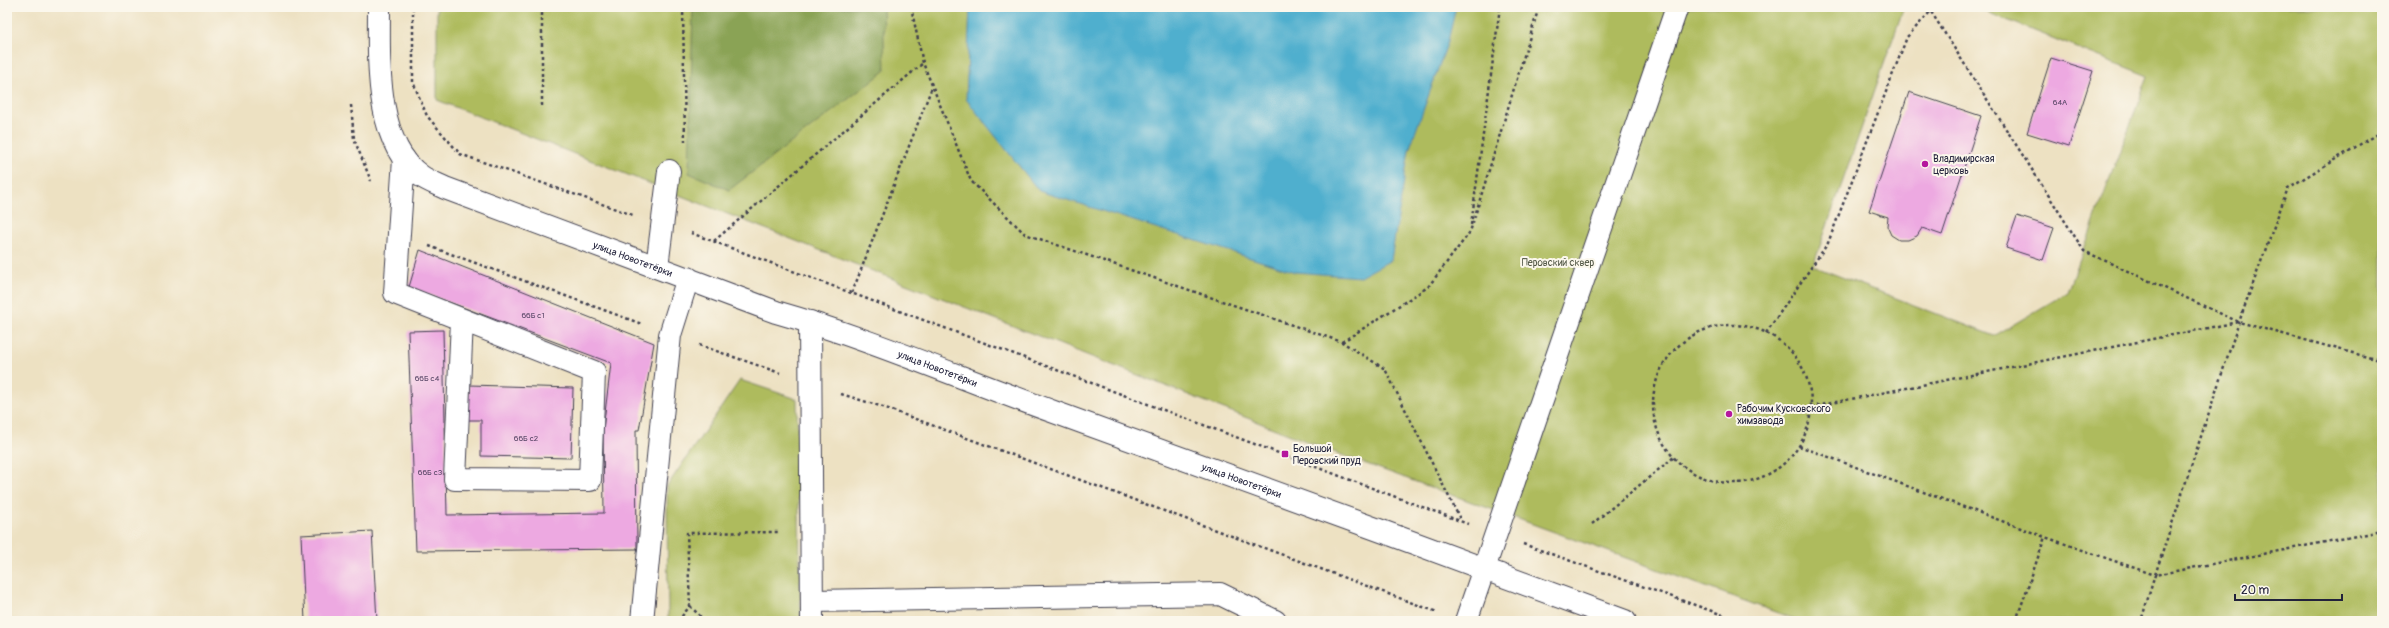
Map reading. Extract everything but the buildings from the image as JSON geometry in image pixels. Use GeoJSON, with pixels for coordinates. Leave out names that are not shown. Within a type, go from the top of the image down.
{"type":"FeatureCollection","features":[{"type":"Feature","properties":{"kind":"street","name":"улица Новотетёрки"},"geometry":{"type":"LineString","coordinates":[[379,7],[379,68],[383,104],[393,137],[404,159],[420,176],[445,188],[776,312],[810,322],[975,384],[1484,567],[1625,621]]}},
{"type":"Feature","properties":{"kind":"street"},"geometry":{"type":"LineString","coordinates":[[1466,621],[1677,7]]}},
{"type":"Feature","properties":{"kind":"street"},"geometry":{"type":"LineString","coordinates":[[404,159],[395,293],[594,372],[590,480],[456,479],[462,320]]}},
{"type":"Feature","properties":{"kind":"street"},"geometry":{"type":"LineString","coordinates":[[657,267],[669,171]]}},
{"type":"Feature","properties":{"kind":"street"},"geometry":{"type":"LineString","coordinates":[[642,621],[670,334],[688,278]]}},
{"type":"Feature","properties":{"kind":"street"},"geometry":{"type":"LineString","coordinates":[[810,322],[812,611],[1220,594],[1275,621]]}},
{"type":"Feature","properties":{"kind":"path"},"geometry":{"type":"LineString","coordinates":[[413,7],[413,82],[427,116],[460,154],[714,242],[1461,522],[1740,621]]}},
{"type":"Feature","properties":{"kind":"path"},"geometry":{"type":"LineString","coordinates":[[542,7],[542,108]]}},
{"type":"Feature","properties":{"kind":"path"},"geometry":{"type":"LineString","coordinates":[[683,7],[685,146]]}},
{"type":"Feature","properties":{"kind":"path"},"geometry":{"type":"LineString","coordinates":[[910,7],[923,63],[971,181],[1025,234],[1342,342],[1385,369],[1461,522]]}},
{"type":"Feature","properties":{"kind":"path"},"geometry":{"type":"LineString","coordinates":[[1470,232],[1500,7]]}},
{"type":"Feature","properties":{"kind":"path"},"geometry":{"type":"LineString","coordinates":[[1342,342],[1428,287],[1470,232],[1539,7]]}},
{"type":"Feature","properties":{"kind":"path"},"geometry":{"type":"LineString","coordinates":[[1928,7],[2084,251],[2239,322],[2382,361]]}},
{"type":"Feature","properties":{"kind":"path"},"geometry":{"type":"LineString","coordinates":[[1766,333],[1828,243],[1907,37],[1930,12]]}},
{"type":"Feature","properties":{"kind":"path"},"geometry":{"type":"LineString","coordinates":[[714,242],[923,63]]}},
{"type":"Feature","properties":{"kind":"path"},"geometry":{"type":"LineString","coordinates":[[852,293],[932,87]]}},
{"type":"Feature","properties":{"kind":"path"},"geometry":{"type":"LineString","coordinates":[[2141,621],[2239,322],[2288,188],[2382,131]]}},
{"type":"Feature","properties":{"kind":"path"},"geometry":{"type":"LineString","coordinates":[[1811,407],[2239,322]]}},
{"type":"Feature","properties":{"kind":"path"},"geometry":{"type":"LineString","coordinates":[[1736,324],[1756,328],[1791,350],[1802,367],[1809,386],[1811,407],[1808,428],[1799,446],[1785,462],[1768,474],[1749,481],[1728,483],[1708,479],[1690,470],[1674,457],[1662,440],[1655,421],[1653,400],[1657,380],[1665,361],[1679,345],[1690,337],[1716,326],[1736,324]]}},
{"type":"Feature","properties":{"kind":"path"},"geometry":{"type":"LineString","coordinates":[[1799,446],[2045,537],[2155,575],[2382,531]]}},
{"type":"Feature","properties":{"kind":"path"},"geometry":{"type":"LineString","coordinates":[[1592,524],[1674,457]]}},
{"type":"Feature","properties":{"kind":"path"},"geometry":{"type":"LineString","coordinates":[[678,621],[690,606],[687,533],[811,531]]}},
{"type":"Feature","properties":{"kind":"path"},"geometry":{"type":"LineString","coordinates":[[2016,621],[2045,537]]}},
{"type":"Feature","properties":{"kind":"path"},"geometry":{"type":"LineString","coordinates":[[690,606],[705,621]]}},
{"type":"Feature","properties":{"kind":"green space","name":"Перовский сквер"},"geometry":{"type":"Polygon","coordinates":[[[437,7],[1904,7],[1813,266],[1994,336],[2068,292],[2148,76],[1974,7],[2382,7],[2382,621],[1800,621],[1339,454],[437,100],[437,7]]]}},
{"type":"Feature","properties":{"kind":"green space"},"geometry":{"type":"Polygon","coordinates":[[[693,7],[883,7],[885,71],[729,190],[689,173],[693,7]]]}},
{"type":"Feature","properties":{"kind":"green space"},"geometry":{"type":"Polygon","coordinates":[[[740,380],[797,399],[801,621],[668,621],[667,486],[740,380]]]}},
{"type":"Feature","properties":{"kind":"water"},"geometry":{"type":"Polygon","coordinates":[[[970,7],[1456,7],[1448,41],[1409,150],[1391,260],[1360,277],[1295,272],[1039,191],[966,99],[970,7]]]}},
{"type":"Feature","properties":{"kind":"place","name":"Владимирская церковь"},"geometry":{"type":"Point","coordinates":[1925,164]}},
{"type":"Feature","properties":{"kind":"place","name":"Рабочим Кусковского химзавода"},"geometry":{"type":"Point","coordinates":[1729,414]}},
{"type":"Feature","properties":{"kind":"place","name":"Большой Перовский пруд"},"geometry":{"type":"Point","coordinates":[1285,454]}}]}
